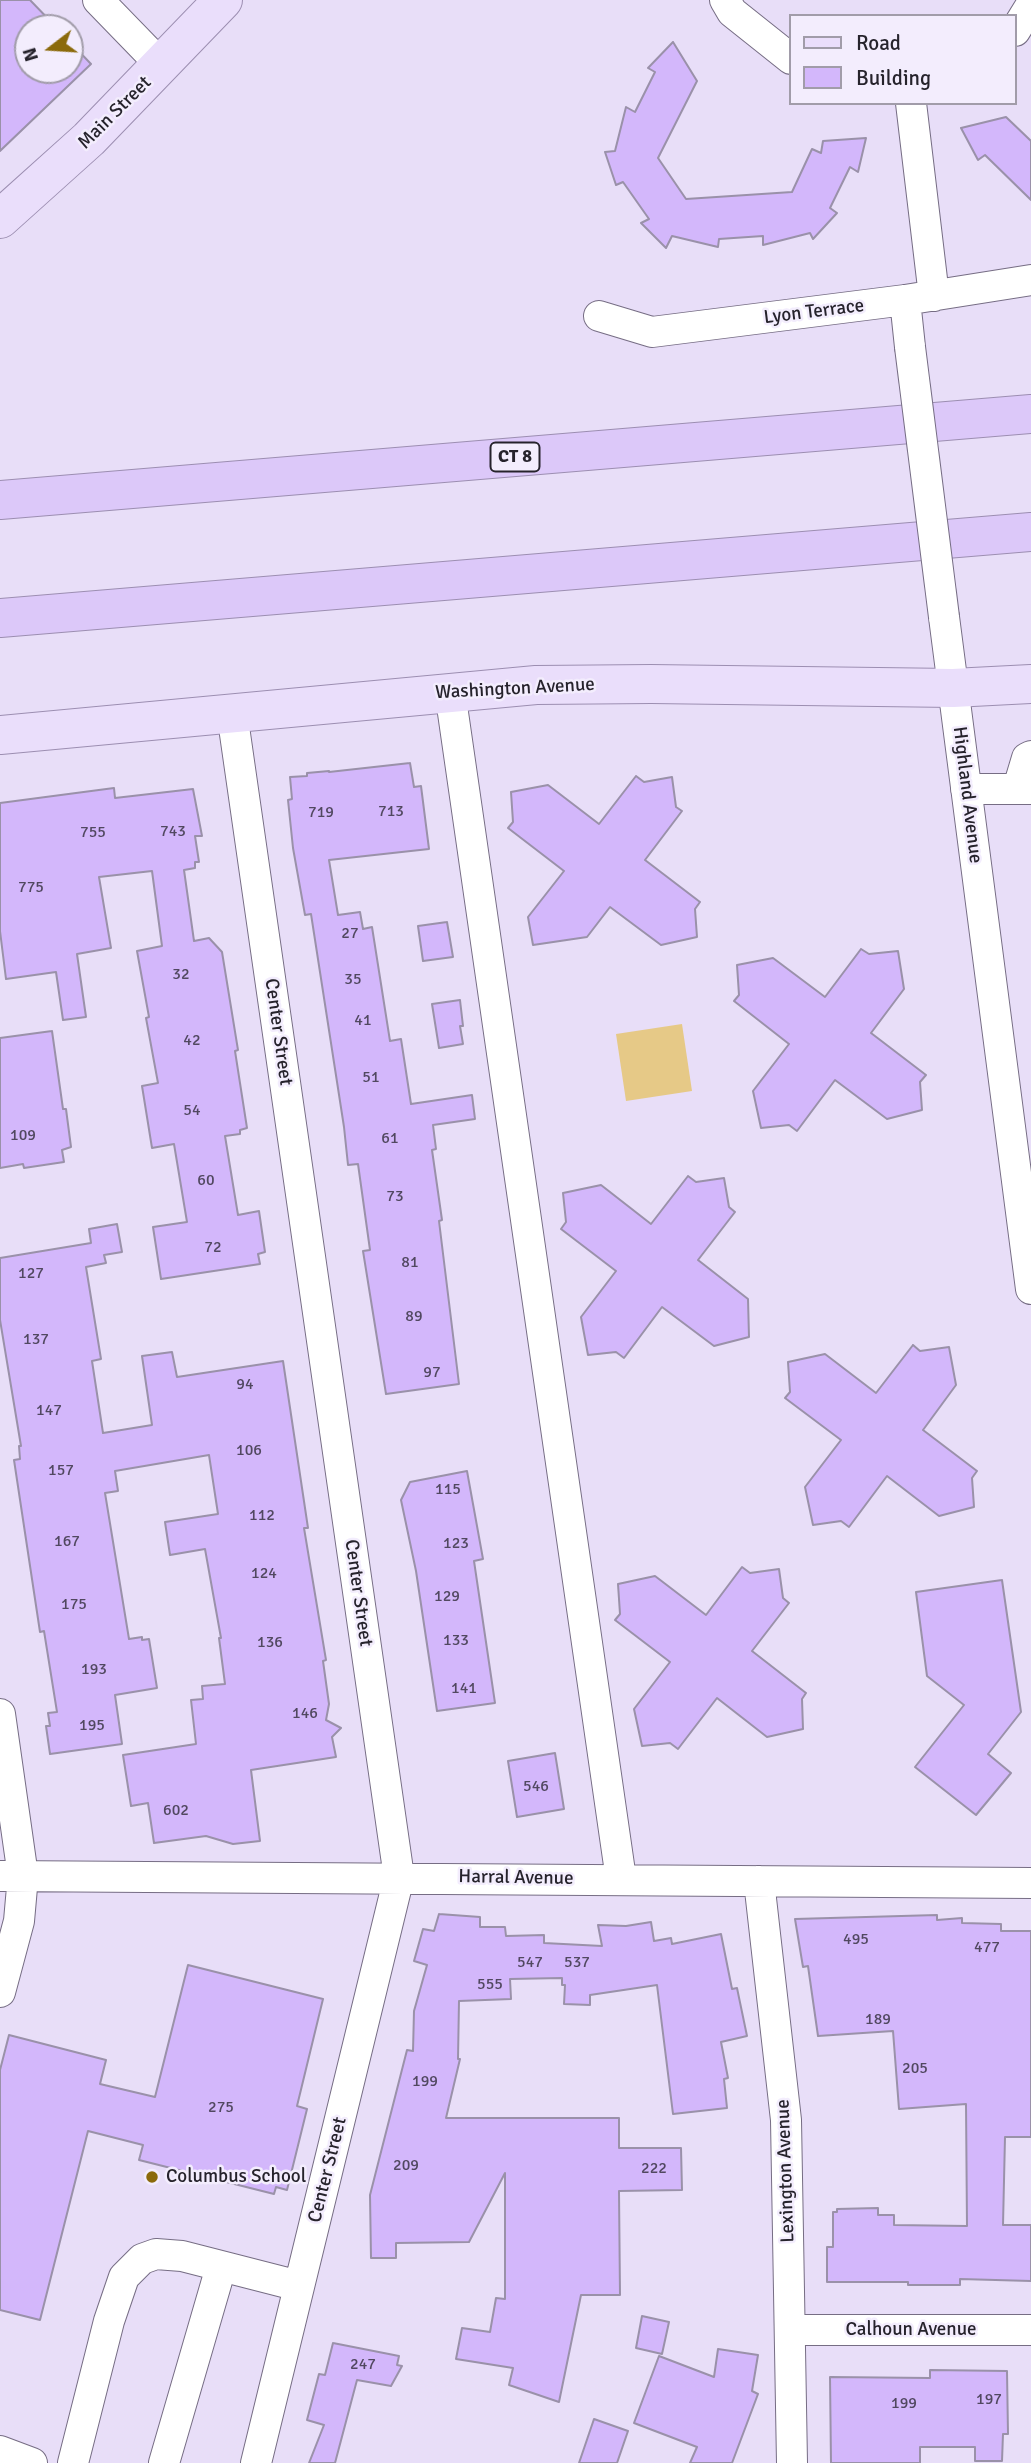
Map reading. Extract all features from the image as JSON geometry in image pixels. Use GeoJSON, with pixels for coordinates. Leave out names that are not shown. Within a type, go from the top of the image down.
{"type":"FeatureCollection","features":[{"type":"Feature","properties":{"kind":"highway","name":"CT 8"},"geometry":{"type":"LineString","coordinates":[[0,500],[1031,414]]}},
{"type":"Feature","properties":{"kind":"highway"},"geometry":{"type":"LineString","coordinates":[[0,618],[1031,532]]}},
{"type":"Feature","properties":{"kind":"main road","name":"Main Street"},"geometry":{"type":"LineString","coordinates":[[0,219],[89,139],[223,0]]}},
{"type":"Feature","properties":{"kind":"main road","name":"Washington Avenue"},"geometry":{"type":"LineString","coordinates":[[0,735],[536,685],[953,688],[1031,684]]}},
{"type":"Feature","properties":{"kind":"street"},"geometry":{"type":"LineString","coordinates":[[98,0],[162,66]]}},
{"type":"Feature","properties":{"kind":"street"},"geometry":{"type":"LineString","coordinates":[[725,0],[732,12],[790,58]]}},
{"type":"Feature","properties":{"kind":"street"},"geometry":{"type":"LineString","coordinates":[[1017,28],[1031,5]]}},
{"type":"Feature","properties":{"kind":"street"},"geometry":{"type":"LineString","coordinates":[[911,105],[934,296]]}},
{"type":"Feature","properties":{"kind":"street","name":"Lyon Terrace"},"geometry":{"type":"LineString","coordinates":[[599,316],[652,332],[905,300],[1031,280]]}},
{"type":"Feature","properties":{"kind":"street","name":"Highland Avenue"},"geometry":{"type":"LineString","coordinates":[[905,300],[1031,1289]]}},
{"type":"Feature","properties":{"kind":"street"},"geometry":{"type":"LineString","coordinates":[[450,692],[621,1880]]}},
{"type":"Feature","properties":{"kind":"street","name":"Center Street"},"geometry":{"type":"LineString","coordinates":[[232,713],[399,1877],[256,2463]]}},
{"type":"Feature","properties":{"kind":"street"},"geometry":{"type":"LineString","coordinates":[[966,789],[1025,789],[1027,758],[1031,756]]}},
{"type":"Feature","properties":{"kind":"street"},"geometry":{"type":"LineString","coordinates":[[0,1714],[12,1876],[19,1921],[0,1992]]}},
{"type":"Feature","properties":{"kind":"street","name":"Harral Avenue"},"geometry":{"type":"LineString","coordinates":[[12,1876],[1031,1883]]}},
{"type":"Feature","properties":{"kind":"street","name":"Lexington Avenue"},"geometry":{"type":"LineString","coordinates":[[759,1881],[786,2120],[792,2330],[792,2463]]}},
{"type":"Feature","properties":{"kind":"street"},"geometry":{"type":"LineString","coordinates":[[73,2463],[109,2321],[124,2277],[142,2259],[156,2254],[181,2256],[299,2286]]}},
{"type":"Feature","properties":{"kind":"street"},"geometry":{"type":"LineString","coordinates":[[164,2463],[221,2267]]}},
{"type":"Feature","properties":{"kind":"street","name":"Calhoun Avenue"},"geometry":{"type":"LineString","coordinates":[[792,2330],[1031,2330]]}},
{"type":"Feature","properties":{"kind":"street"},"geometry":{"type":"LineString","coordinates":[[0,2451],[32,2463]]}},
{"type":"Feature","properties":{"kind":"shaded area"},"geometry":{"type":"Polygon","coordinates":[[[682,1024],[692,1091],[626,1101],[616,1034],[682,1024]]]}},
{"type":"Feature","properties":{"kind":"building"},"geometry":{"type":"Polygon","coordinates":[[[0,0],[30,0],[44,14],[14,14],[14,84],[70,84],[0,151],[0,0]]]}},
{"type":"Feature","properties":{"kind":"building"},"geometry":{"type":"Polygon","coordinates":[[[673,42],[697,81],[658,158],[686,199],[792,192],[812,149],[821,153],[823,141],[866,138],[858,172],[850,167],[830,208],[837,213],[813,239],[810,233],[763,245],[763,236],[719,239],[718,247],[672,236],[666,248],[641,223],[649,219],[623,182],[616,185],[605,152],[615,151],[626,107],[635,112],[655,72],[648,68],[673,42]]]}},
{"type":"Feature","properties":{"kind":"building"},"geometry":{"type":"Polygon","coordinates":[[[84,57],[91,64],[84,71],[84,57]]]}},
{"type":"Feature","properties":{"kind":"building"},"geometry":{"type":"Polygon","coordinates":[[[1006,117],[1031,141],[1031,200],[985,155],[978,160],[961,128],[1006,117]]]}},
{"type":"Feature","properties":{"kind":"building"},"geometry":{"type":"Polygon","coordinates":[[[410,763],[414,787],[421,786],[429,849],[329,860],[338,915],[360,912],[363,929],[372,927],[390,1041],[401,1039],[411,1104],[472,1095],[475,1119],[433,1125],[436,1149],[432,1150],[442,1220],[439,1221],[459,1384],[386,1394],[363,1251],[370,1250],[358,1164],[348,1165],[311,914],[305,915],[288,800],[292,799],[290,777],[410,763]]]}},
{"type":"Feature","properties":{"kind":"building"},"geometry":{"type":"Polygon","coordinates":[[[636,776],[644,782],[672,777],[676,807],[682,811],[645,860],[700,902],[695,909],[697,937],[661,945],[610,907],[587,937],[533,945],[528,917],[564,871],[508,828],[513,822],[511,792],[548,785],[599,824],[636,776]]]}},
{"type":"Feature","properties":{"kind":"building"},"geometry":{"type":"Polygon","coordinates":[[[114,788],[115,798],[193,789],[202,836],[195,836],[199,862],[195,862],[195,868],[184,870],[194,941],[209,938],[222,952],[247,1128],[240,1130],[240,1134],[225,1136],[238,1215],[259,1211],[265,1252],[258,1254],[260,1264],[161,1279],[153,1227],[187,1222],[174,1144],[152,1148],[142,1086],[158,1083],[137,951],[162,946],[152,871],[99,877],[111,948],[77,954],[86,1017],[63,1020],[56,972],[6,979],[0,931],[0,803],[114,788]]]}},
{"type":"Feature","properties":{"kind":"building"},"geometry":{"type":"Polygon","coordinates":[[[447,922],[453,957],[423,961],[418,926],[447,922]]]}},
{"type":"Feature","properties":{"kind":"building"},"geometry":{"type":"Polygon","coordinates":[[[861,949],[869,954],[898,951],[904,989],[871,1033],[926,1075],[920,1082],[922,1110],[887,1119],[835,1080],[797,1131],[789,1125],[761,1128],[753,1091],[789,1044],[734,1001],[739,995],[737,965],[773,958],[825,997],[861,949]]]}},
{"type":"Feature","properties":{"kind":"building"},"geometry":{"type":"Polygon","coordinates":[[[460,1000],[463,1044],[439,1048],[432,1004],[460,1000]]]}},
{"type":"Feature","properties":{"kind":"building"},"geometry":{"type":"Polygon","coordinates":[[[52,1031],[71,1147],[62,1150],[64,1162],[24,1168],[23,1164],[0,1168],[0,1038],[52,1031]]]}},
{"type":"Feature","properties":{"kind":"building"},"geometry":{"type":"Polygon","coordinates":[[[688,1176],[696,1182],[724,1178],[729,1207],[735,1212],[698,1260],[748,1299],[749,1337],[714,1346],[662,1307],[624,1358],[616,1352],[588,1355],[581,1317],[616,1271],[561,1229],[566,1222],[563,1193],[601,1185],[651,1224],[688,1176]]]}},
{"type":"Feature","properties":{"kind":"building"},"geometry":{"type":"Polygon","coordinates":[[[117,1224],[122,1252],[104,1255],[106,1263],[86,1267],[101,1359],[92,1361],[103,1433],[152,1425],[142,1356],[172,1352],[177,1377],[283,1361],[308,1528],[304,1528],[326,1660],[323,1661],[329,1704],[326,1720],[341,1728],[332,1737],[336,1757],[251,1770],[260,1841],[233,1844],[206,1836],[154,1843],[148,1803],[131,1806],[123,1755],[196,1744],[191,1700],[203,1699],[202,1686],[225,1684],[221,1638],[205,1549],[170,1555],[165,1522],[218,1514],[209,1455],[115,1471],[118,1491],[105,1493],[129,1639],[149,1639],[157,1688],[115,1695],[122,1744],[50,1754],[46,1726],[50,1726],[48,1713],[57,1712],[44,1631],[40,1632],[14,1460],[20,1459],[21,1446],[0,1320],[0,1258],[91,1243],[89,1229],[117,1224]]]}},
{"type":"Feature","properties":{"kind":"building"},"geometry":{"type":"Polygon","coordinates":[[[913,1345],[920,1351],[949,1347],[956,1385],[923,1430],[977,1471],[972,1478],[974,1507],[939,1516],[887,1476],[849,1527],[841,1521],[813,1525],[805,1487],[841,1440],[785,1398],[790,1392],[788,1362],[825,1354],[876,1393],[913,1345]]]}},
{"type":"Feature","properties":{"kind":"building"},"geometry":{"type":"Polygon","coordinates":[[[467,1471],[483,1559],[474,1561],[495,1703],[437,1711],[416,1571],[401,1500],[410,1482],[467,1471]]]}},
{"type":"Feature","properties":{"kind":"building"},"geometry":{"type":"Polygon","coordinates":[[[742,1567],[750,1573],[779,1569],[783,1598],[789,1603],[752,1651],[806,1693],[802,1699],[803,1729],[767,1737],[717,1698],[678,1749],[670,1743],[642,1746],[634,1709],[670,1662],[615,1620],[620,1614],[618,1584],[655,1576],[706,1615],[742,1567]]]}},
{"type":"Feature","properties":{"kind":"building"},"geometry":{"type":"Polygon","coordinates":[[[1002,1580],[1021,1712],[988,1754],[1011,1773],[976,1815],[915,1767],[964,1705],[927,1676],[916,1592],[1002,1580]]]}},
{"type":"Feature","properties":{"kind":"building"},"geometry":{"type":"Polygon","coordinates":[[[555,1753],[564,1809],[517,1817],[508,1761],[555,1753]]]}},
{"type":"Feature","properties":{"kind":"building"},"geometry":{"type":"Polygon","coordinates":[[[439,1914],[480,1917],[480,1927],[505,1927],[506,1936],[544,1935],[544,1943],[602,1946],[598,1925],[626,1926],[651,1922],[654,1941],[671,1938],[672,1944],[721,1934],[732,1989],[737,1988],[747,2036],[721,2042],[728,2078],[724,2079],[727,2108],[673,2114],[657,1985],[590,1995],[590,2005],[564,2004],[565,1985],[562,1985],[562,1978],[510,1979],[511,1999],[459,2001],[460,2059],[446,2118],[619,2118],[619,2148],[681,2148],[682,2190],[619,2191],[620,2295],[581,2295],[559,2402],[509,2385],[513,2368],[456,2359],[462,2328],[490,2332],[496,2298],[505,2299],[505,2173],[469,2242],[396,2243],[396,2258],[371,2258],[370,2195],[407,2050],[413,2051],[414,2011],[427,1965],[414,1961],[423,1929],[434,1931],[439,1914]]]}},
{"type":"Feature","properties":{"kind":"building"},"geometry":{"type":"Polygon","coordinates":[[[937,1915],[937,1920],[962,1918],[962,1923],[1001,1924],[1001,1931],[1031,1931],[1031,2137],[1005,2137],[1003,2225],[1031,2225],[1031,2281],[960,2279],[960,2285],[827,2282],[827,2247],[833,2247],[833,2212],[837,2212],[837,2209],[878,2208],[878,2215],[894,2215],[894,2225],[967,2226],[966,2104],[899,2109],[893,2031],[818,2036],[808,1966],[803,1967],[795,1919],[937,1915]]]}},
{"type":"Feature","properties":{"kind":"building"},"geometry":{"type":"Polygon","coordinates":[[[188,1965],[323,1999],[297,2106],[307,2109],[287,2190],[276,2187],[274,2194],[139,2160],[143,2145],[88,2131],[40,2320],[0,2310],[0,2070],[9,2035],[106,2060],[100,2084],[155,2097],[188,1965]]]}},
{"type":"Feature","properties":{"kind":"building"},"geometry":{"type":"Polygon","coordinates":[[[642,2316],[669,2322],[662,2354],[636,2348],[642,2316]]]}},
{"type":"Feature","properties":{"kind":"building"},"geometry":{"type":"Polygon","coordinates":[[[333,2343],[399,2356],[397,2365],[402,2366],[391,2386],[357,2380],[335,2463],[309,2463],[324,2425],[307,2420],[319,2374],[325,2375],[333,2343]]]}},
{"type":"Feature","properties":{"kind":"building"},"geometry":{"type":"Polygon","coordinates":[[[718,2349],[758,2355],[752,2391],[758,2394],[732,2463],[690,2463],[697,2447],[634,2423],[659,2356],[714,2377],[718,2349]]]}},
{"type":"Feature","properties":{"kind":"building"},"geometry":{"type":"Polygon","coordinates":[[[930,2370],[1007,2371],[1008,2434],[1003,2434],[1002,2461],[975,2461],[975,2447],[920,2447],[920,2463],[831,2463],[830,2377],[930,2378],[930,2370]]]}},
{"type":"Feature","properties":{"kind":"building"},"geometry":{"type":"Polygon","coordinates":[[[594,2419],[628,2431],[617,2463],[579,2463],[594,2419]]]}},
{"type":"Feature","properties":{"kind":"place","name":"Columbus School"},"geometry":{"type":"Point","coordinates":[152,2177]}}]}
